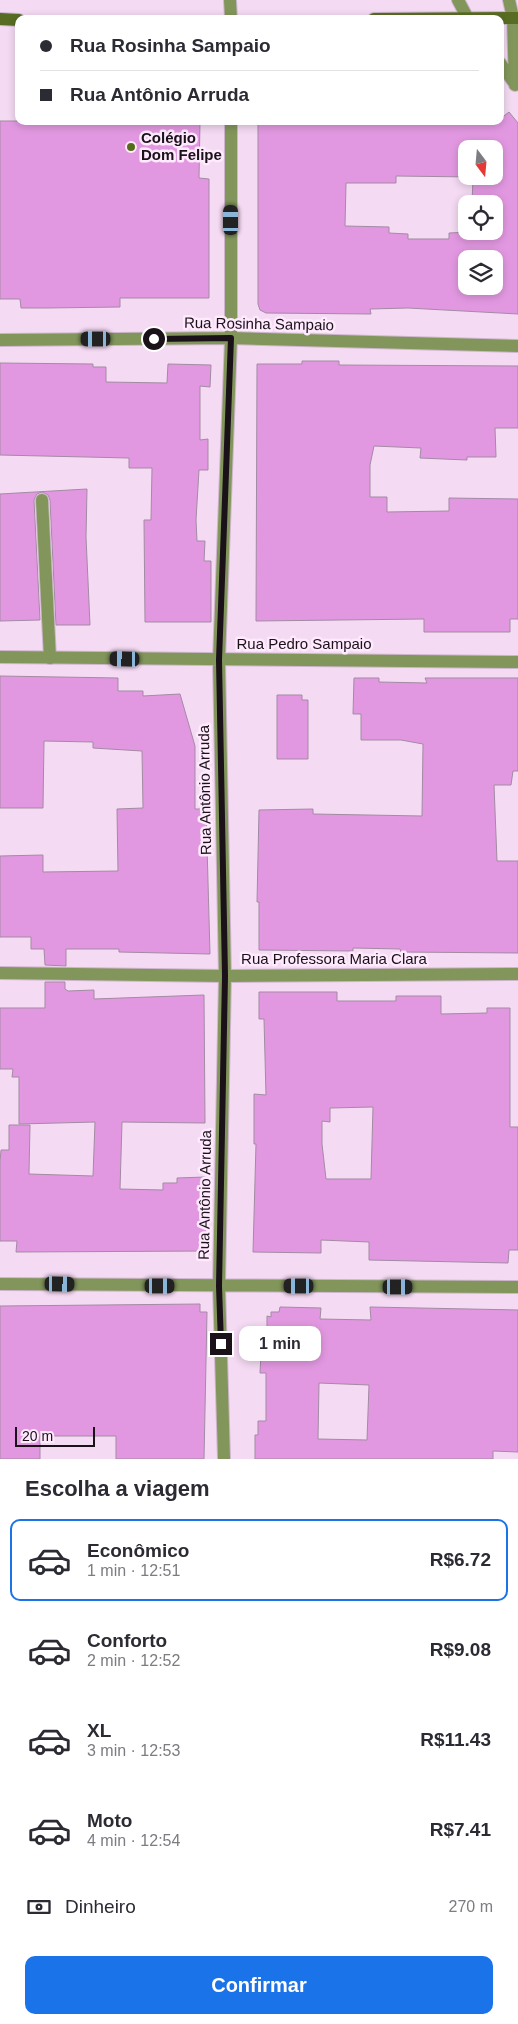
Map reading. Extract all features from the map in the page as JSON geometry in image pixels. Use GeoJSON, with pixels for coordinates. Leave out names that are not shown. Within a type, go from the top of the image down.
{"type":"FeatureCollection","features":[{"type":"Feature","properties":{"kind":"main road"},"geometry":{"type":"LineString","coordinates":[[0,20],[15,20]]}},
{"type":"Feature","properties":{"kind":"street"},"geometry":{"type":"LineString","coordinates":[[230,0],[231,15]]}},
{"type":"Feature","properties":{"kind":"street"},"geometry":{"type":"LineString","coordinates":[[458,0],[466,15]]}},
{"type":"Feature","properties":{"kind":"street"},"geometry":{"type":"LineString","coordinates":[[509,0],[515,18],[517,87]]}},
{"type":"Feature","properties":{"kind":"street"},"geometry":{"type":"LineString","coordinates":[[504,69],[517,87]]}},
{"type":"Feature","properties":{"kind":"street","name":"Rua Antônio Arruda"},"geometry":{"type":"LineString","coordinates":[[224,1459],[219,1286],[225,976],[219,660],[231,338],[231,125]]}},
{"type":"Feature","properties":{"kind":"street","name":"Rua Rosinha Sampaio"},"geometry":{"type":"LineString","coordinates":[[0,340],[231,338],[518,346]]}},
{"type":"Feature","properties":{"kind":"street"},"geometry":{"type":"LineString","coordinates":[[42,500],[50,658]]}},
{"type":"Feature","properties":{"kind":"street","name":"Rua Pedro Sampaio"},"geometry":{"type":"LineString","coordinates":[[0,657],[518,662]]}},
{"type":"Feature","properties":{"kind":"street","name":"Rua Professora Maria Clara"},"geometry":{"type":"LineString","coordinates":[[0,973],[225,976],[518,974]]}},
{"type":"Feature","properties":{"kind":"street"},"geometry":{"type":"LineString","coordinates":[[0,1284],[518,1287]]}},
{"type":"Feature","properties":{"kind":"building"},"geometry":{"type":"Polygon","coordinates":[[[509,112],[518,123],[518,314],[408,308],[370,309],[371,314],[266,313],[260,310],[258,304],[258,125],[504,125],[504,116],[509,112]],[[458,140],[458,177],[396,176],[396,183],[346,183],[345,226],[389,227],[389,233],[408,234],[408,239],[449,239],[449,233],[458,233],[458,240],[503,240],[503,195],[472,195],[473,185],[503,185],[503,140],[458,140]]]}},
{"type":"Feature","properties":{"kind":"building"},"geometry":{"type":"Polygon","coordinates":[[[0,121],[15,121],[15,125],[200,125],[199,178],[209,179],[209,298],[120,298],[120,307],[46,308],[21,308],[20,299],[0,299],[0,121]]]}},
{"type":"Feature","properties":{"kind":"building"},"geometry":{"type":"Polygon","coordinates":[[[302,361],[339,361],[339,365],[518,366],[518,428],[495,428],[496,457],[467,457],[467,460],[420,458],[421,448],[374,446],[370,465],[370,497],[387,497],[387,512],[449,511],[449,498],[518,499],[518,619],[510,619],[510,632],[424,632],[424,619],[256,621],[257,364],[302,364],[302,361]]]}},
{"type":"Feature","properties":{"kind":"building"},"geometry":{"type":"Polygon","coordinates":[[[0,363],[93,364],[93,367],[106,367],[106,382],[167,383],[168,364],[211,365],[210,387],[200,386],[200,440],[208,439],[208,470],[199,470],[196,520],[197,541],[205,541],[204,561],[211,561],[211,622],[145,622],[144,520],[151,520],[152,468],[129,468],[129,458],[0,455],[0,363]]]}},
{"type":"Feature","properties":{"kind":"building"},"geometry":{"type":"Polygon","coordinates":[[[87,489],[86,537],[90,625],[56,625],[50,500],[48,495],[42,492],[37,494],[34,500],[40,620],[0,621],[0,494],[87,489]]]}},
{"type":"Feature","properties":{"kind":"building"},"geometry":{"type":"Polygon","coordinates":[[[0,676],[118,678],[118,691],[143,691],[143,696],[180,694],[195,746],[195,809],[206,809],[210,954],[119,952],[119,949],[66,949],[66,966],[45,965],[44,949],[31,949],[31,937],[0,937],[0,856],[43,855],[43,872],[118,871],[117,809],[143,808],[142,751],[93,748],[93,742],[44,741],[43,808],[0,808],[0,676]]]}},
{"type":"Feature","properties":{"kind":"building"},"geometry":{"type":"Polygon","coordinates":[[[354,678],[379,678],[379,682],[427,683],[425,678],[518,678],[518,771],[513,771],[511,785],[494,785],[497,861],[518,861],[518,953],[401,952],[400,949],[353,948],[353,951],[259,950],[259,902],[257,902],[259,810],[313,809],[313,814],[422,816],[423,744],[401,740],[361,740],[361,714],[353,714],[354,678]]]}},
{"type":"Feature","properties":{"kind":"building"},"geometry":{"type":"Polygon","coordinates":[[[277,695],[302,695],[302,700],[308,700],[308,759],[277,759],[277,695]]]}},
{"type":"Feature","properties":{"kind":"building"},"geometry":{"type":"Polygon","coordinates":[[[45,982],[65,982],[65,989],[68,991],[94,990],[94,999],[204,995],[205,1123],[122,1122],[120,1189],[163,1190],[163,1183],[177,1183],[177,1178],[205,1177],[206,1251],[16,1252],[17,1241],[0,1241],[0,1162],[1,1150],[9,1150],[9,1125],[30,1125],[29,1174],[93,1176],[95,1122],[19,1124],[19,1077],[12,1077],[13,1069],[0,1069],[0,1008],[45,1008],[45,982]]]}},
{"type":"Feature","properties":{"kind":"building"},"geometry":{"type":"Polygon","coordinates":[[[259,992],[337,992],[337,1001],[396,1001],[396,996],[441,996],[441,1014],[487,1013],[487,1008],[510,1008],[510,1127],[518,1127],[518,1250],[509,1250],[508,1263],[369,1260],[369,1242],[321,1240],[321,1253],[253,1252],[256,1144],[254,1144],[254,1094],[266,1095],[264,1019],[259,1019],[259,992]],[[373,1107],[330,1108],[330,1122],[322,1121],[322,1144],[326,1179],[371,1179],[373,1107]]]}},
{"type":"Feature","properties":{"kind":"building"},"geometry":{"type":"Polygon","coordinates":[[[200,1304],[200,1312],[207,1312],[204,1459],[116,1459],[116,1436],[40,1436],[40,1459],[0,1459],[0,1306],[200,1304]]]}},
{"type":"Feature","properties":{"kind":"building"},"geometry":{"type":"Polygon","coordinates":[[[280,1307],[321,1308],[320,1319],[371,1320],[370,1307],[518,1310],[518,1452],[493,1451],[493,1459],[255,1459],[255,1435],[258,1435],[258,1421],[266,1421],[266,1373],[260,1373],[262,1334],[267,1334],[267,1316],[271,1317],[271,1312],[279,1312],[280,1307]],[[319,1383],[318,1439],[367,1440],[369,1385],[319,1383]]]}},
{"type":"Feature","properties":{"kind":"place","name":"Colégio Dom Felipe"},"geometry":{"type":"Point","coordinates":[131,147]}},
{"type":"Feature","properties":{"kind":"route"},"geometry":{"type":"LineString","coordinates":[[154,339],[231,338],[219,660],[225,976],[219,1286],[221,1344]]}}]}
